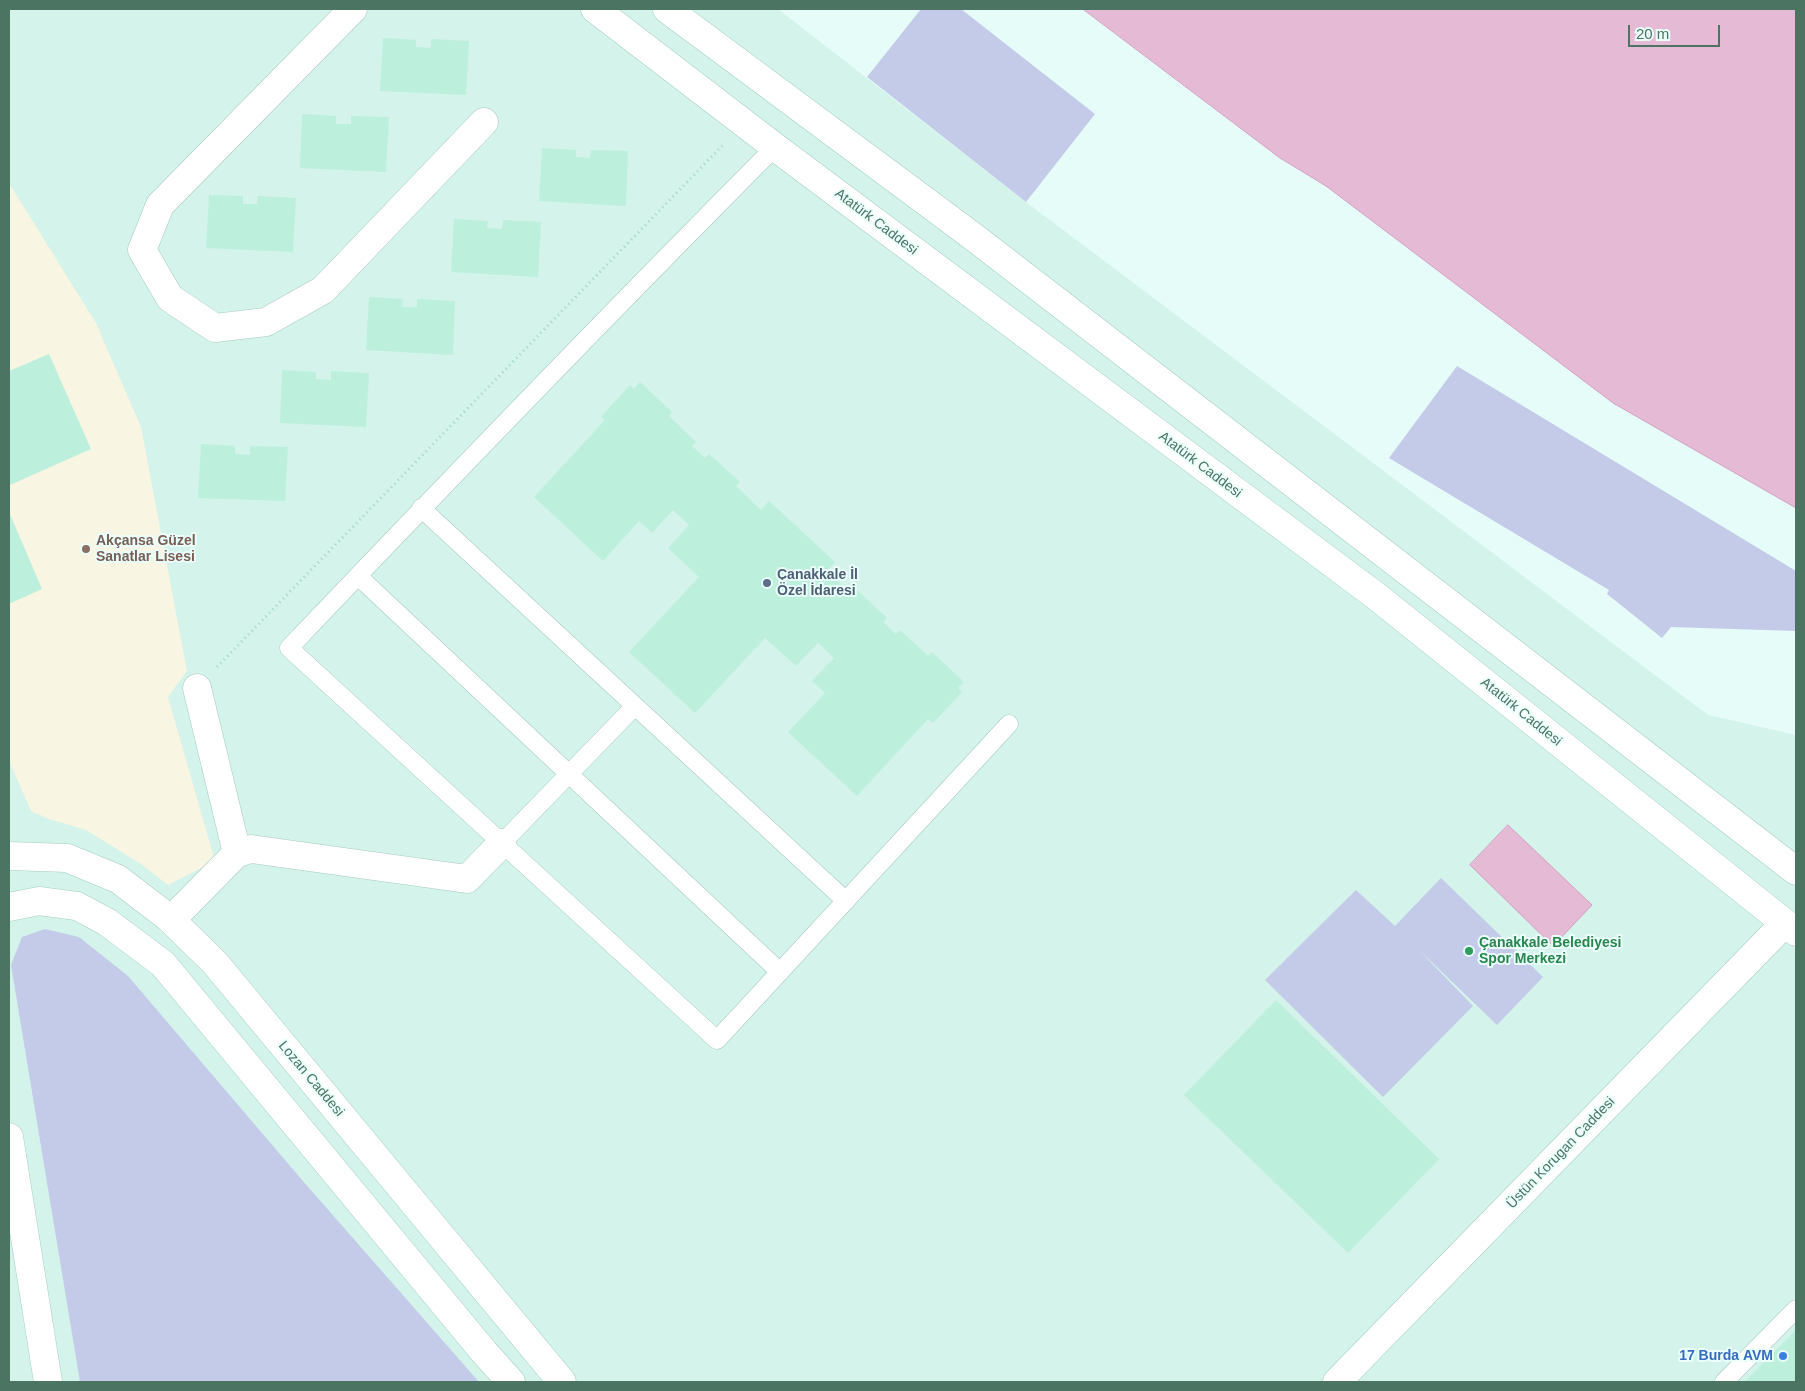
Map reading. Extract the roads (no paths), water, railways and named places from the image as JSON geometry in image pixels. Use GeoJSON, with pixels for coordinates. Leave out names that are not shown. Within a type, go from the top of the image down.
{"type":"FeatureCollection","features":[{"type":"Feature","properties":{"kind":"street"},"geometry":{"type":"LineString","coordinates":[[353,9],[160,205],[142,250],[170,298],[215,328],[266,322],[323,290],[484,122]]}},
{"type":"Feature","properties":{"kind":"street","name":"Atatürk Caddesi"},"geometry":{"type":"LineString","coordinates":[[595,9],[775,147],[1376,596],[1790,928]]}},
{"type":"Feature","properties":{"kind":"street"},"geometry":{"type":"LineString","coordinates":[[667,9],[979,241],[1796,872]]}},
{"type":"Feature","properties":{"kind":"street"},"geometry":{"type":"LineString","coordinates":[[196,688],[237,853]]}},
{"type":"Feature","properties":{"kind":"street"},"geometry":{"type":"LineString","coordinates":[[171,920],[237,853],[250,849],[467,879],[502,843]]}},
{"type":"Feature","properties":{"kind":"street","name":"Lozan Caddesi"},"geometry":{"type":"LineString","coordinates":[[9,856],[67,858],[118,879],[171,920],[215,963],[562,1382]]}},
{"type":"Feature","properties":{"kind":"street"},"geometry":{"type":"LineString","coordinates":[[9,907],[39,901],[77,906],[107,922],[163,964],[478,1344],[512,1382]]}},
{"type":"Feature","properties":{"kind":"street","name":"Üstün Korugan Caddesi"},"geometry":{"type":"LineString","coordinates":[[1337,1382],[1790,928]]}},
{"type":"Feature","properties":{"kind":"street"},"geometry":{"type":"LineString","coordinates":[[9,1137],[48,1382]]}},
{"type":"Feature","properties":{"kind":"lane"},"geometry":{"type":"LineString","coordinates":[[775,147],[421,508],[289,648],[717,1040],[1009,724]]}},
{"type":"Feature","properties":{"kind":"lane"},"geometry":{"type":"LineString","coordinates":[[421,508],[846,901]]}},
{"type":"Feature","properties":{"kind":"lane"},"geometry":{"type":"LineString","coordinates":[[358,576],[780,972]]}},
{"type":"Feature","properties":{"kind":"lane"},"geometry":{"type":"LineString","coordinates":[[502,843],[635,706]]}},
{"type":"Feature","properties":{"kind":"lane"},"geometry":{"type":"LineString","coordinates":[[1724,1382],[1796,1309]]}},
{"type":"Feature","properties":{"kind":"place","name":"Akçansa Güzel Sanatlar Lisesi"},"geometry":{"type":"Point","coordinates":[86,549]}},
{"type":"Feature","properties":{"kind":"place","name":"Çanakkale İl Özel İdaresi"},"geometry":{"type":"Point","coordinates":[767,583]}},
{"type":"Feature","properties":{"kind":"place","name":"Çanakkale Belediyesi Spor Merkezi"},"geometry":{"type":"Point","coordinates":[1469,951]}},
{"type":"Feature","properties":{"kind":"place","name":"17 Burda AVM"},"geometry":{"type":"Point","coordinates":[1783,1356]}}]}
